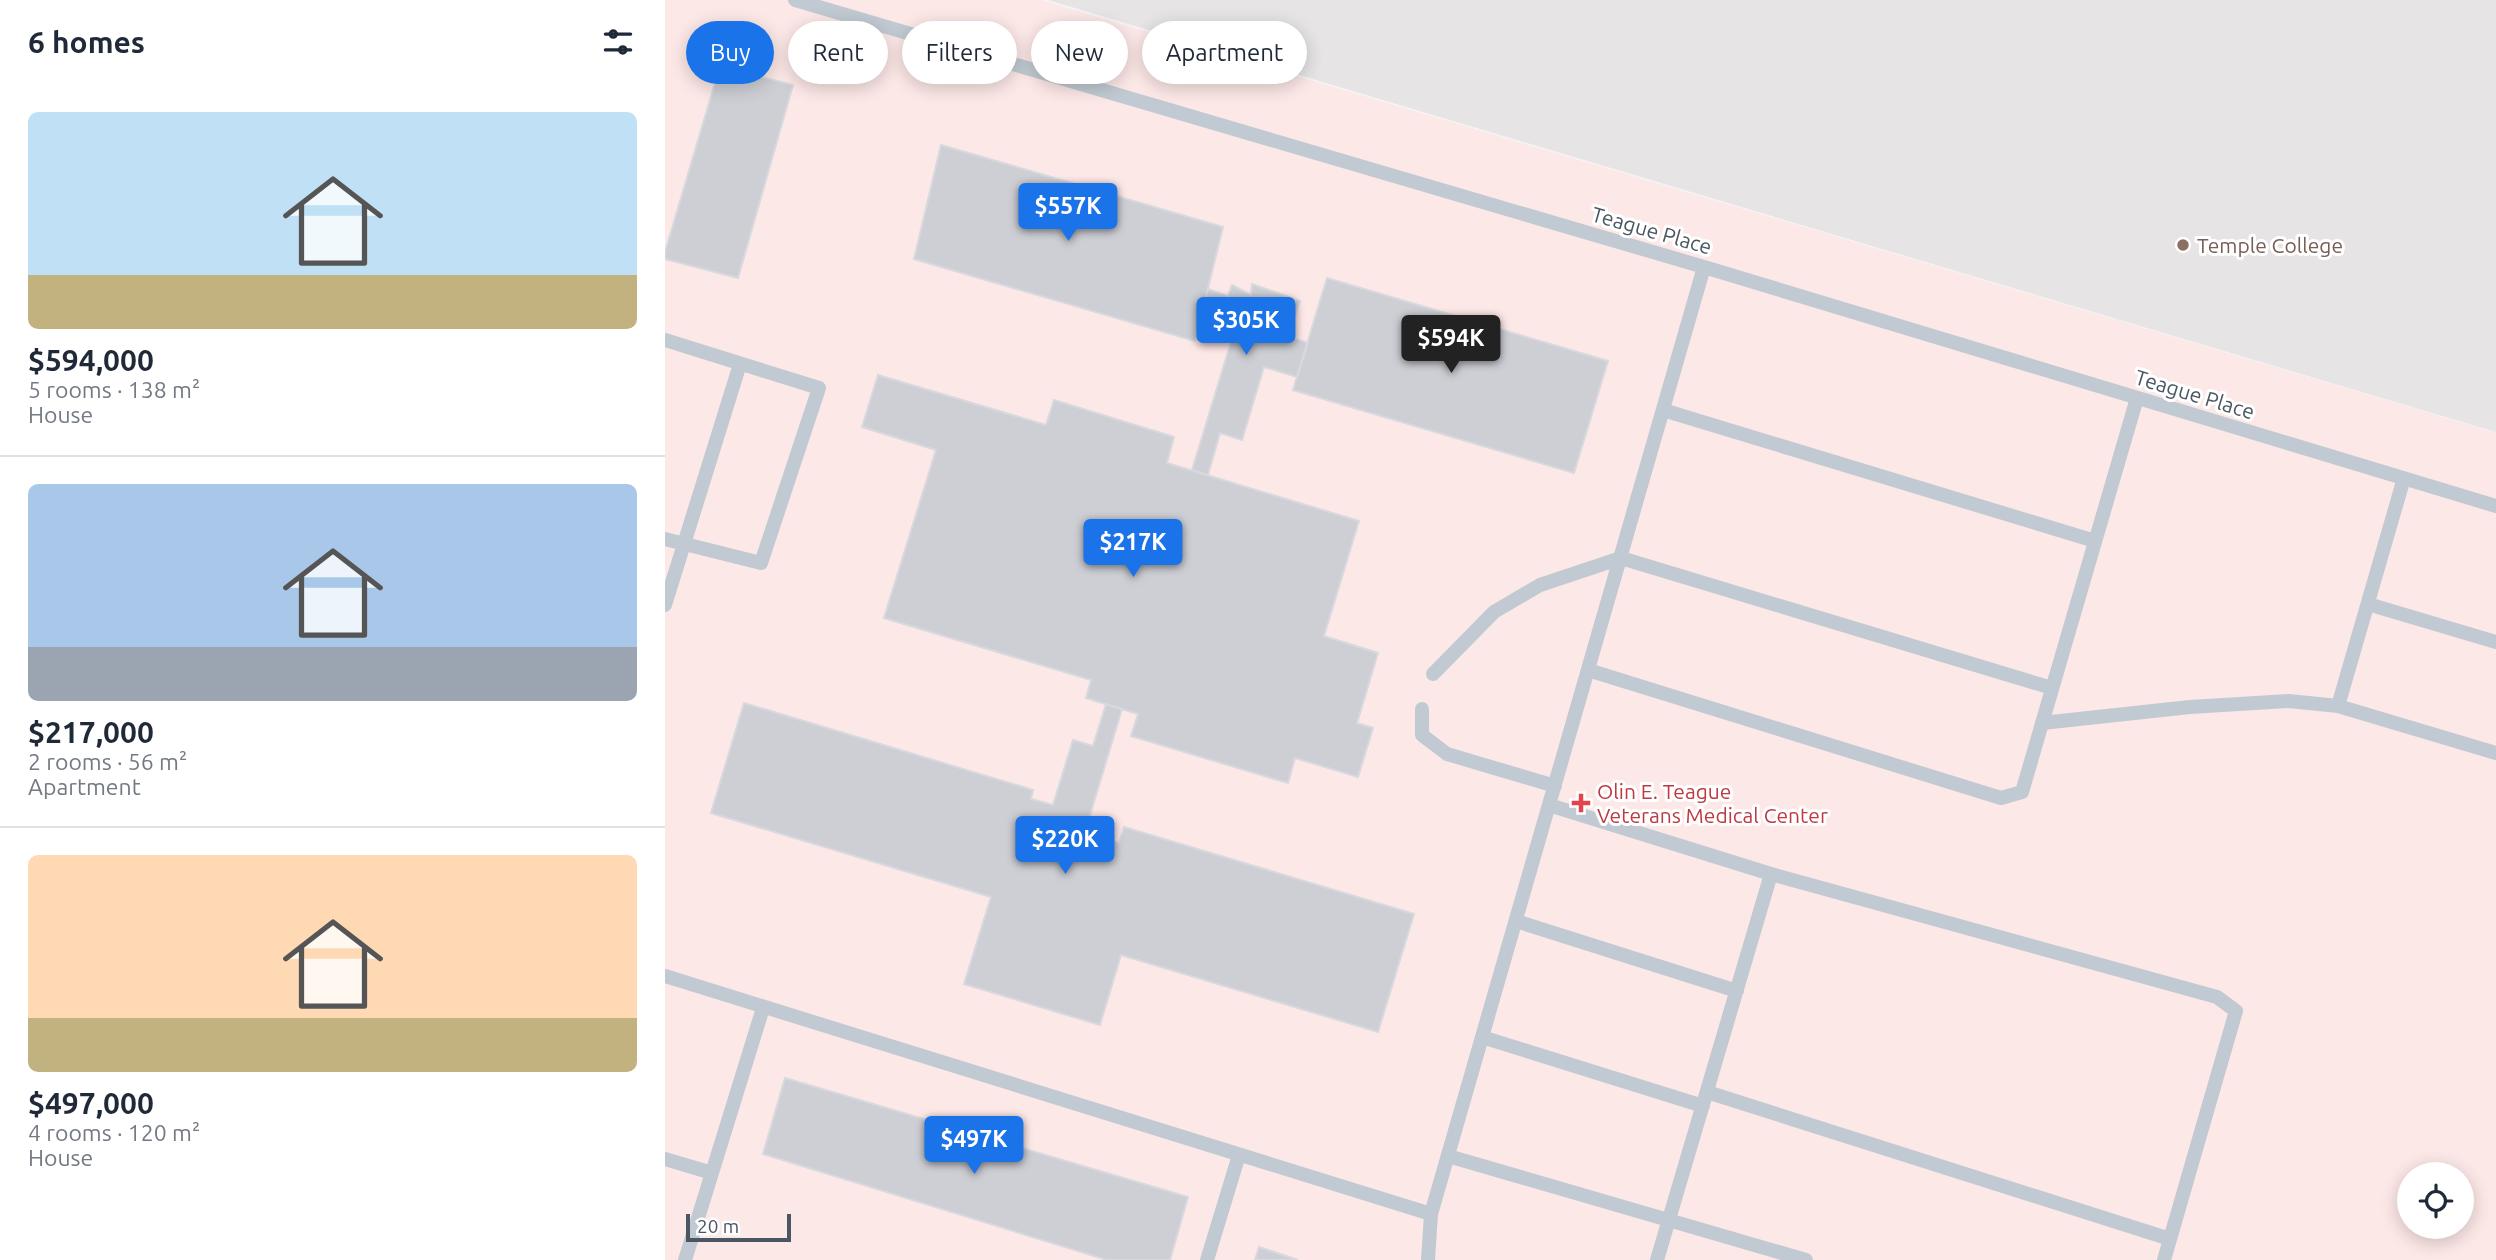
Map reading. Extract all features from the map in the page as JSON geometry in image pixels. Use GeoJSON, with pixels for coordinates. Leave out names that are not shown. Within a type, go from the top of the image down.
{"type":"FeatureCollection","features":[{"type":"Feature","properties":{"kind":"lane","name":"Teague Place"},"geometry":{"type":"LineString","coordinates":[[795,0],[1704,267],[2496,506]]}},
{"type":"Feature","properties":{"kind":"lane"},"geometry":{"type":"LineString","coordinates":[[1428,1260],[1431,1214],[1704,267]]}},
{"type":"Feature","properties":{"kind":"lane"},"geometry":{"type":"LineString","coordinates":[[665,340],[819,388],[761,563],[665,540]]}},
{"type":"Feature","properties":{"kind":"lane"},"geometry":{"type":"LineString","coordinates":[[665,605],[740,363]]}},
{"type":"Feature","properties":{"kind":"lane"},"geometry":{"type":"LineString","coordinates":[[1588,670],[2001,798],[2022,792],[2137,398]]}},
{"type":"Feature","properties":{"kind":"lane"},"geometry":{"type":"LineString","coordinates":[[1663,410],[2095,541]]}},
{"type":"Feature","properties":{"kind":"lane"},"geometry":{"type":"LineString","coordinates":[[2338,706],[2404,478]]}},
{"type":"Feature","properties":{"kind":"lane"},"geometry":{"type":"LineString","coordinates":[[1433,674],[1494,612],[1540,584],[1621,558],[2052,688]]}},
{"type":"Feature","properties":{"kind":"lane"},"geometry":{"type":"LineString","coordinates":[[2368,604],[2496,642]]}},
{"type":"Feature","properties":{"kind":"lane"},"geometry":{"type":"LineString","coordinates":[[2042,723],[2238,703],[2290,702],[2338,706],[2496,753]]}},
{"type":"Feature","properties":{"kind":"lane"},"geometry":{"type":"LineString","coordinates":[[1422,709],[1422,735],[1447,754],[1555,786]]}},
{"type":"Feature","properties":{"kind":"lane"},"geometry":{"type":"LineString","coordinates":[[1549,805],[1771,874],[2217,997],[2236,1011],[2164,1260]]}},
{"type":"Feature","properties":{"kind":"lane"},"geometry":{"type":"LineString","coordinates":[[1657,1260],[1771,874]]}},
{"type":"Feature","properties":{"kind":"lane"},"geometry":{"type":"LineString","coordinates":[[1516,921],[1737,991]]}},
{"type":"Feature","properties":{"kind":"lane"},"geometry":{"type":"LineString","coordinates":[[665,976],[1431,1214]]}},
{"type":"Feature","properties":{"kind":"lane"},"geometry":{"type":"LineString","coordinates":[[685,1260],[763,1008]]}},
{"type":"Feature","properties":{"kind":"lane"},"geometry":{"type":"LineString","coordinates":[[1482,1037],[1705,1099],[2170,1239]]}},
{"type":"Feature","properties":{"kind":"lane"},"geometry":{"type":"LineString","coordinates":[[1207,1260],[1239,1155]]}},
{"type":"Feature","properties":{"kind":"lane"},"geometry":{"type":"LineString","coordinates":[[1448,1156],[1806,1260]]}},
{"type":"Feature","properties":{"kind":"lane"},"geometry":{"type":"LineString","coordinates":[[665,1159],[712,1173]]}},
{"type":"Feature","properties":{"kind":"shaded area","name":"Olin E. Teague Veterans Medical Center"},"geometry":{"type":"Polygon","coordinates":[[[665,0],[1041,0],[1112,21],[1031,21],[1031,84],[1128,84],[1128,26],[1142,30],[1142,84],[1307,84],[1307,79],[2496,433],[2496,1260],[665,1260],[665,0]]]}},
{"type":"Feature","properties":{"kind":"shaded area","name":"Temple College"},"geometry":{"type":"Polygon","coordinates":[[[1048,0],[2496,0],[2496,432],[1307,77],[1307,21],[1142,21],[1142,28],[1128,24],[1128,21],[1118,21],[1048,0]]]}},
{"type":"Feature","properties":{"kind":"building"},"geometry":{"type":"Polygon","coordinates":[[[774,80],[793,85],[738,278],[665,259],[715,84],[774,84],[774,80]]]}},
{"type":"Feature","properties":{"kind":"building"},"geometry":{"type":"Polygon","coordinates":[[[941,145],[1223,227],[1195,341],[914,259],[941,145]]]}},
{"type":"Feature","properties":{"kind":"building"},"geometry":{"type":"Polygon","coordinates":[[[1327,278],[1608,361],[1574,473],[1293,390],[1327,278]]]}},
{"type":"Feature","properties":{"kind":"building"},"geometry":{"type":"Polygon","coordinates":[[[1252,284],[1300,301],[1287,336],[1308,343],[1297,377],[1264,367],[1242,440],[1220,433],[1208,475],[1192,470],[1231,342],[1197,332],[1208,289],[1228,296],[1232,285],[1251,295],[1252,284]]]}},
{"type":"Feature","properties":{"kind":"building"},"geometry":{"type":"Polygon","coordinates":[[[878,375],[1046,425],[1054,400],[1174,437],[1167,463],[1359,521],[1324,636],[1378,653],[1357,723],[1373,728],[1358,777],[1295,758],[1288,783],[1131,736],[1138,714],[1086,698],[1091,680],[884,618],[936,450],[862,427],[878,375]]]}},
{"type":"Feature","properties":{"kind":"building"},"geometry":{"type":"Polygon","coordinates":[[[744,703],[1033,790],[1031,799],[1053,805],[1073,740],[1093,746],[1106,704],[1122,709],[1085,832],[1119,843],[1124,827],[1414,914],[1378,1032],[1121,955],[1100,1025],[964,984],[991,897],[711,813],[744,703]]]}},
{"type":"Feature","properties":{"kind":"building"},"geometry":{"type":"Polygon","coordinates":[[[785,1078],[1188,1197],[1170,1260],[1107,1260],[763,1154],[785,1078]]]}},
{"type":"Feature","properties":{"kind":"building"},"geometry":{"type":"Polygon","coordinates":[[[1259,1247],[1298,1260],[1255,1260],[1259,1247]]]}},
{"type":"Feature","properties":{"kind":"place","name":"Temple College"},"geometry":{"type":"Point","coordinates":[2183,245]}},
{"type":"Feature","properties":{"kind":"place","name":"Olin E. Teague Veterans Medical Center"},"geometry":{"type":"Point","coordinates":[1581,803]}}]}
